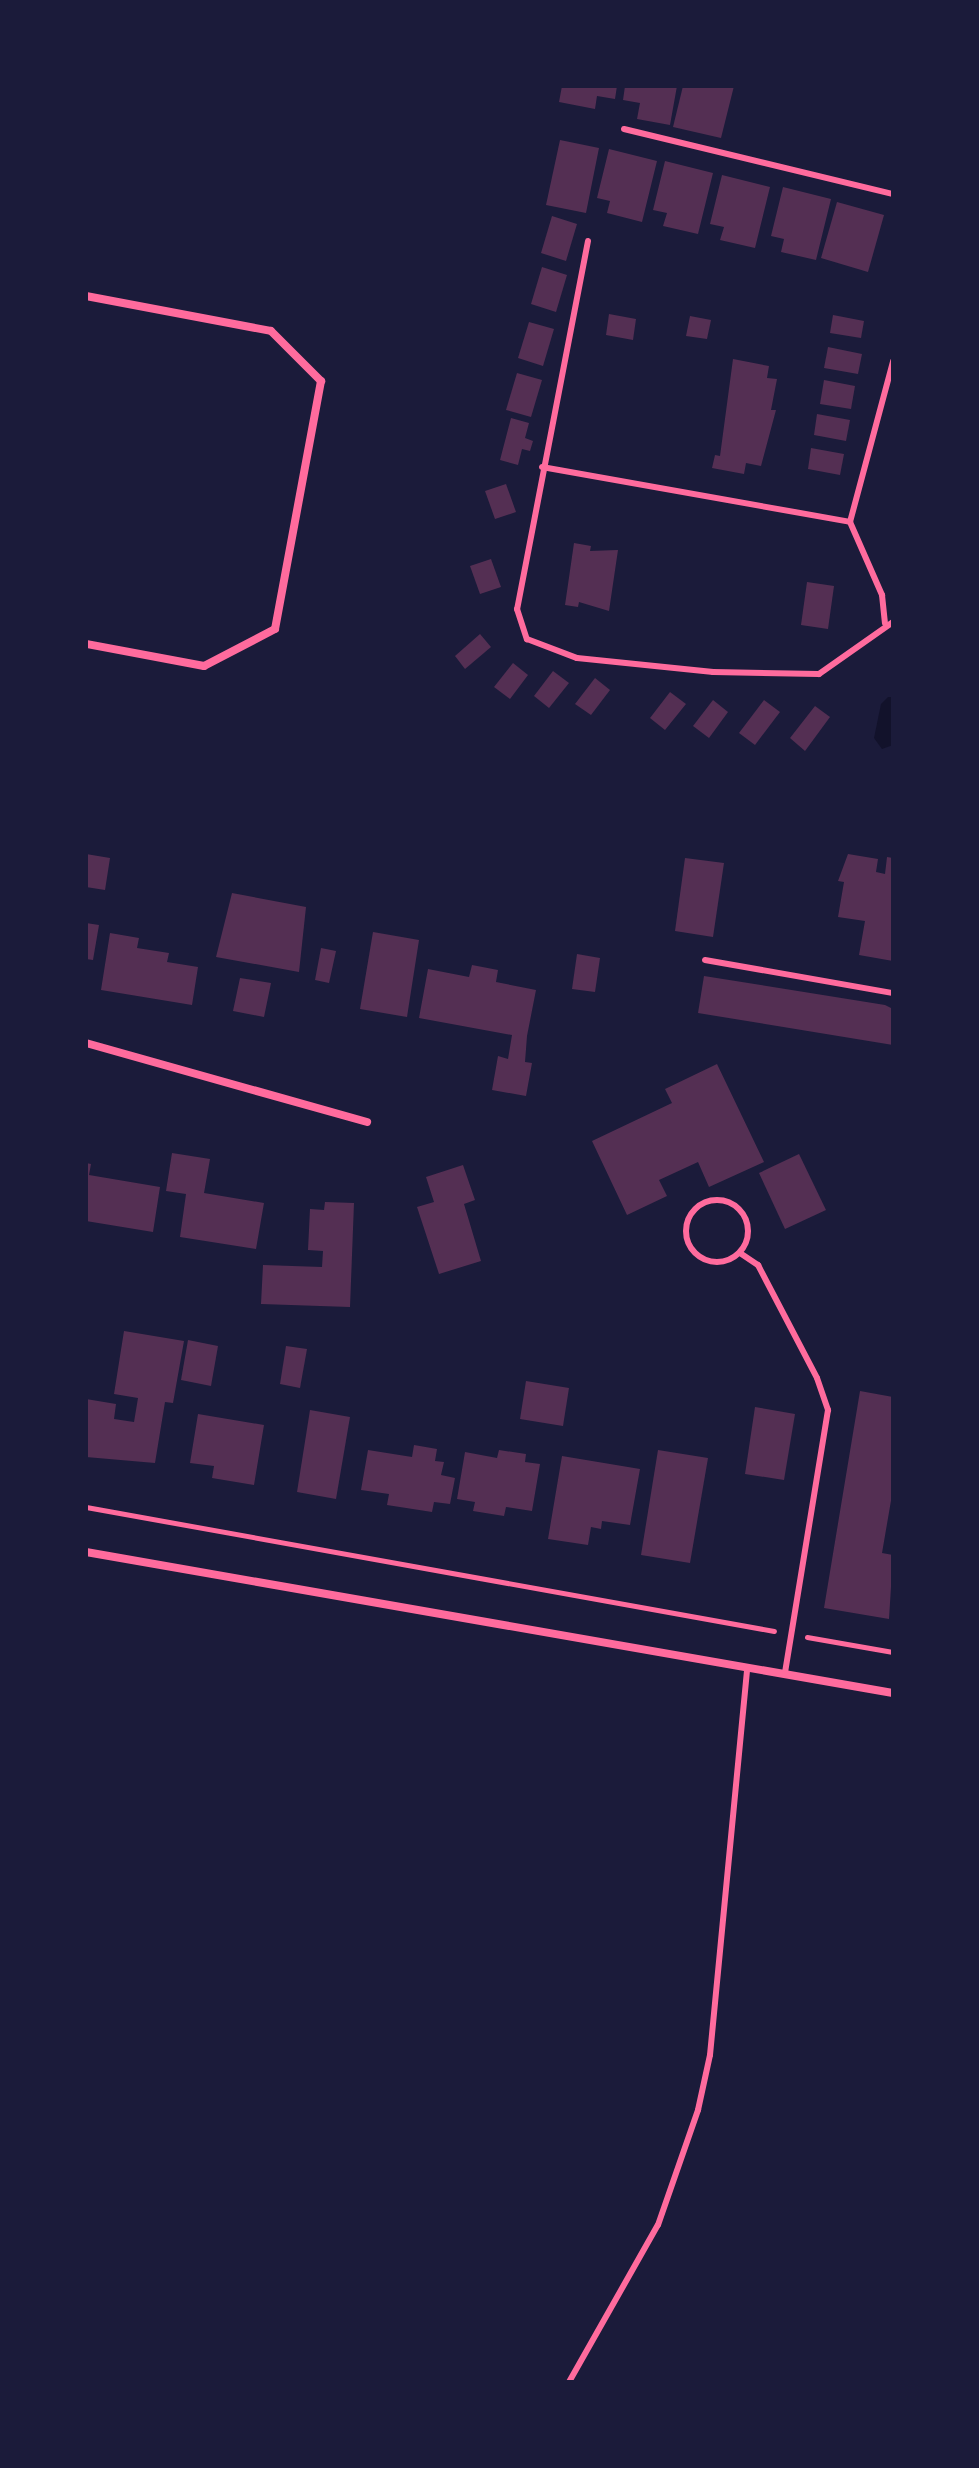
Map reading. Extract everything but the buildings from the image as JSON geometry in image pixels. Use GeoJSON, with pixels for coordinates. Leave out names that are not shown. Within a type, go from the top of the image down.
{"type":"FeatureCollection","features":[{"type":"Feature","properties":{"kind":"street"},"geometry":{"type":"LineString","coordinates":[[86,296],[271,331],[321,381],[275,629],[204,666],[86,644]]}},
{"type":"Feature","properties":{"kind":"street"},"geometry":{"type":"LineString","coordinates":[[86,1043],[367,1122]]}},
{"type":"Feature","properties":{"kind":"street"},"geometry":{"type":"LineString","coordinates":[[86,1552],[893,1693]]}},
{"type":"Feature","properties":{"kind":"lane"},"geometry":{"type":"LineString","coordinates":[[624,129],[893,194]]}},
{"type":"Feature","properties":{"kind":"lane"},"geometry":{"type":"LineString","coordinates":[[588,241],[517,609],[527,639],[577,658],[713,672],[819,674],[859,649],[889,623],[882,595],[850,522],[893,361]]}},
{"type":"Feature","properties":{"kind":"lane"},"geometry":{"type":"LineString","coordinates":[[542,467],[850,522]]}},
{"type":"Feature","properties":{"kind":"lane"},"geometry":{"type":"LineString","coordinates":[[705,960],[893,993]]}},
{"type":"Feature","properties":{"kind":"lane"},"geometry":{"type":"LineString","coordinates":[[715,1200],[738,1208],[749,1230],[740,1253],[719,1263],[697,1255],[686,1234],[694,1211],[715,1200]]}},
{"type":"Feature","properties":{"kind":"lane"},"geometry":{"type":"LineString","coordinates":[[740,1253],[758,1265],[817,1378],[828,1410],[785,1674]]}},
{"type":"Feature","properties":{"kind":"lane"},"geometry":{"type":"LineString","coordinates":[[569,2382],[658,2225],[698,2110],[710,2055],[747,1668]]}},
{"type":"Feature","properties":{"kind":"path"},"geometry":{"type":"LineString","coordinates":[[86,1507],[893,1652]]}},
{"type":"Feature","properties":{"kind":"shaded area"},"geometry":{"type":"Polygon","coordinates":[[[888,697],[893,697],[893,745],[882,749],[874,738],[881,704],[888,697]]]}}]}
